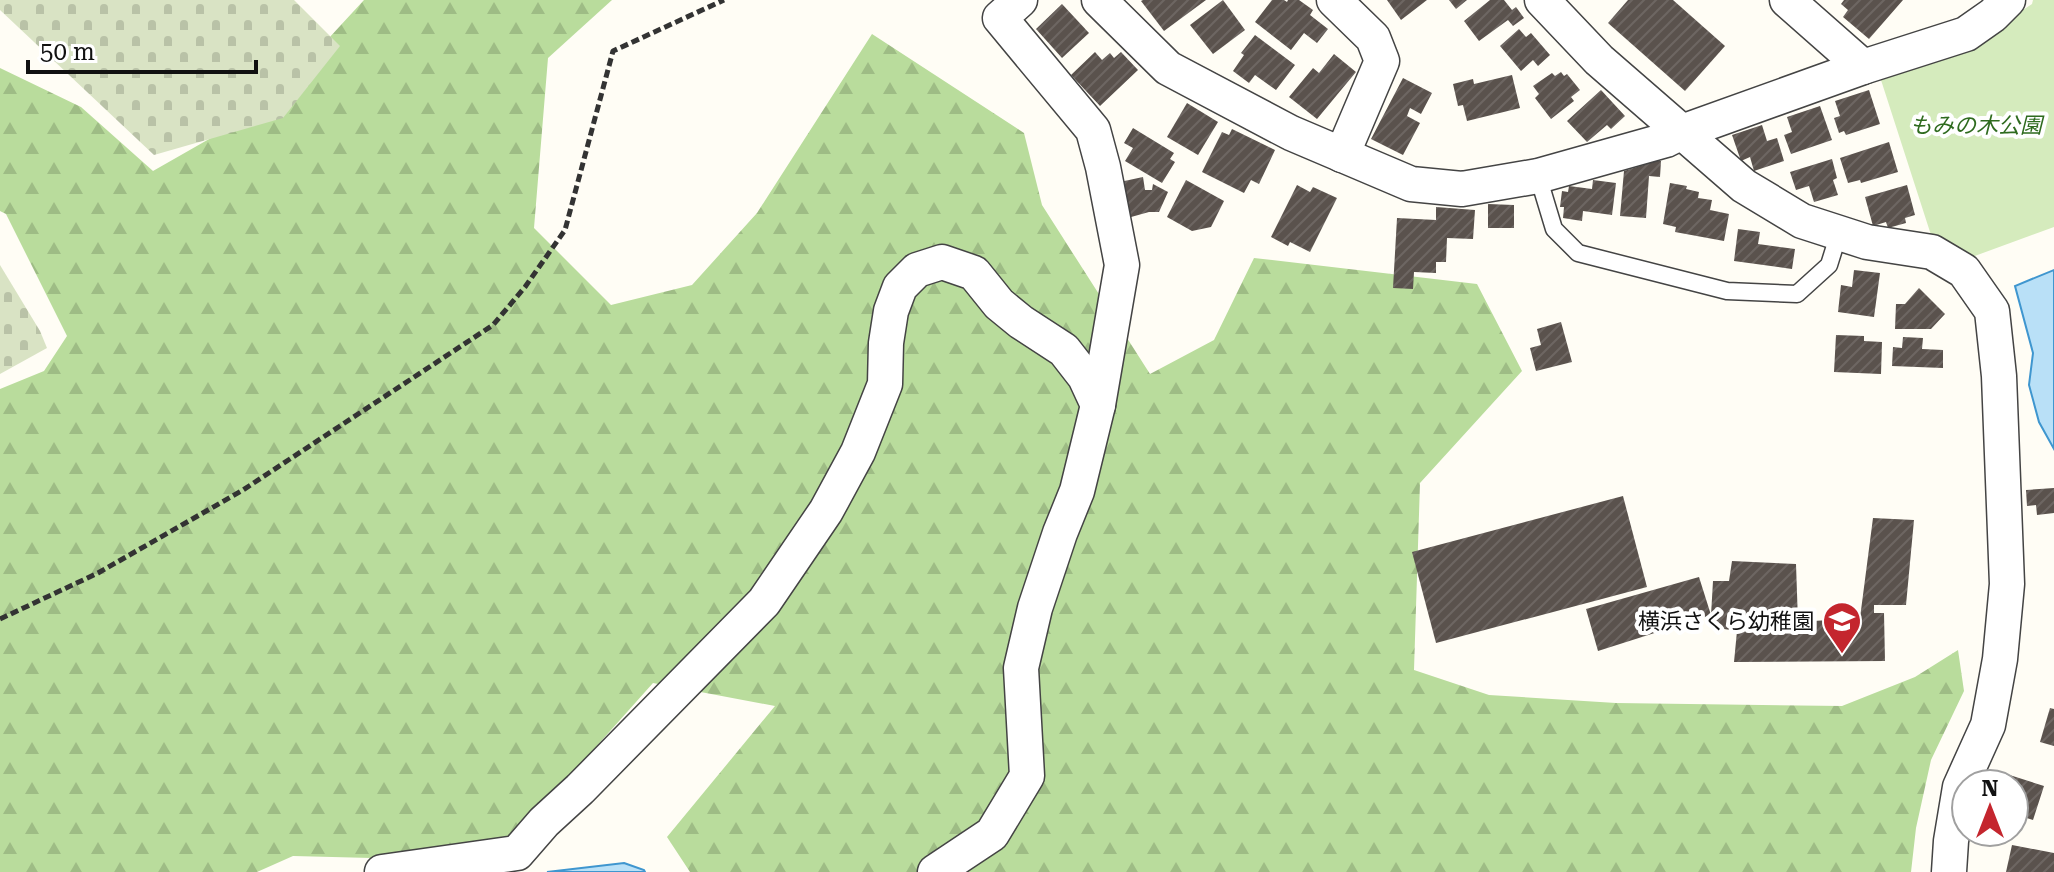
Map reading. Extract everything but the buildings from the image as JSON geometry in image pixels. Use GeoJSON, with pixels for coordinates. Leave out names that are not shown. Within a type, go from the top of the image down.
{"type":"FeatureCollection","features":[{"type":"Feature","properties":{"kind":"street"},"geometry":{"type":"LineString","coordinates":[[935,872],[992,834],[1027,776],[1021,668],[1035,608],[1077,491],[1098,405],[1122,265],[1093,130],[1000,18],[1020,0]]}},
{"type":"Feature","properties":{"kind":"street"},"geometry":{"type":"LineString","coordinates":[[1099,0],[1168,68],[1291,133],[1411,184],[1462,189],[1538,176],[1666,140],[1863,67],[1966,34],[2008,0]]}},
{"type":"Feature","properties":{"kind":"street"},"geometry":{"type":"LineString","coordinates":[[1334,0],[1373,38],[1382,61],[1342,155]]}},
{"type":"Feature","properties":{"kind":"street"},"geometry":{"type":"LineString","coordinates":[[1542,0],[1599,60],[1744,186],[1802,221],[1867,242],[1932,252],[1964,271],[1992,311],[1999,376],[2007,584],[2000,659],[1988,725],[1960,787],[1949,872]]}},
{"type":"Feature","properties":{"kind":"street"},"geometry":{"type":"LineString","coordinates":[[1787,0],[1863,67]]}},
{"type":"Feature","properties":{"kind":"street"},"geometry":{"type":"LineString","coordinates":[[382,872],[517,853],[544,822],[764,602],[826,511],[858,452],[885,384],[891,311],[900,287],[917,270],[942,262],[974,273],[999,304],[1064,350],[1085,377],[1098,405]]}},
{"type":"Feature","properties":{"kind":"lane"},"geometry":{"type":"LineString","coordinates":[[1538,176],[1554,229],[1578,253],[1727,291],[1797,294],[1829,265],[1839,233]]}},
{"type":"Feature","properties":{"kind":"path"},"geometry":{"type":"LineString","coordinates":[[0,619],[98,573],[243,490],[493,325],[525,287],[565,230],[613,51],[724,0]]}},
{"type":"Feature","properties":{"kind":"green space"},"geometry":{"type":"Polygon","coordinates":[[[0,0],[294,0],[340,46],[283,118],[154,155],[0,10],[0,0]]]}},
{"type":"Feature","properties":{"kind":"green space"},"geometry":{"type":"Polygon","coordinates":[[[364,0],[612,0],[548,58],[534,228],[611,305],[692,285],[757,213],[872,34],[1024,133],[1042,205],[1150,374],[1214,340],[1254,258],[1477,284],[1522,371],[1420,483],[1414,670],[1489,695],[1616,703],[1842,706],[1915,677],[1958,650],[1964,691],[1931,760],[1916,828],[1911,872],[690,872],[667,837],[775,706],[653,683],[510,843],[411,859],[293,856],[257,872],[0,872],[0,389],[44,371],[67,336],[6,214],[0,211],[0,68],[81,107],[153,171],[290,93],[316,52],[364,0]]]}},
{"type":"Feature","properties":{"kind":"green space","name":"もみの木公園"},"geometry":{"type":"Polygon","coordinates":[[[2033,0],[2054,0],[2054,227],[1972,257],[1931,235],[1881,80],[1971,44],[2032,4],[2033,0]]]}},
{"type":"Feature","properties":{"kind":"green space"},"geometry":{"type":"Polygon","coordinates":[[[0,265],[47,348],[0,374],[0,265]]]}},
{"type":"Feature","properties":{"kind":"water"},"geometry":{"type":"Polygon","coordinates":[[[2054,270],[2054,449],[2039,422],[2029,385],[2033,353],[2015,286],[2054,270]]]}},
{"type":"Feature","properties":{"kind":"water"},"geometry":{"type":"Polygon","coordinates":[[[624,863],[645,872],[547,872],[624,863]]]}},
{"type":"Feature","properties":{"kind":"place","name":"横浜さくら幼稚園"},"geometry":{"type":"Point","coordinates":[1842,655]}}]}
